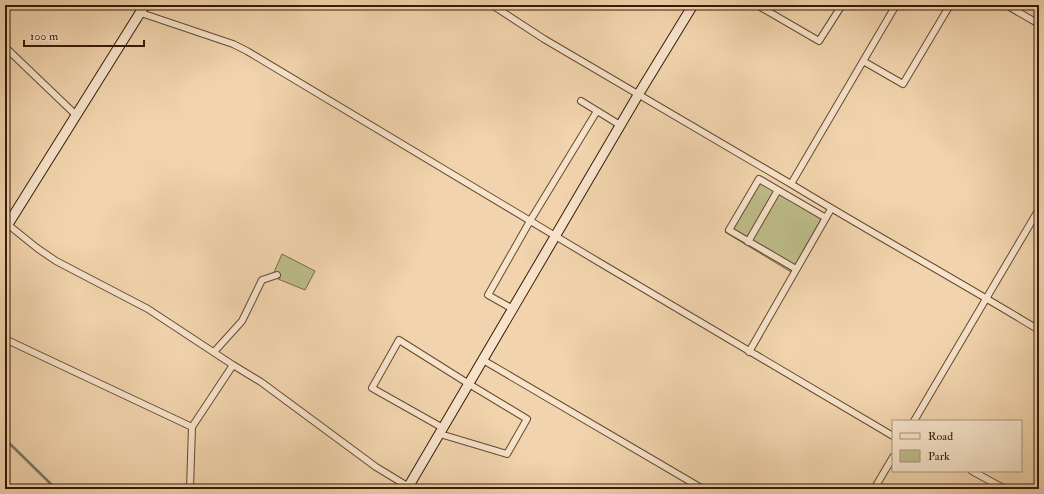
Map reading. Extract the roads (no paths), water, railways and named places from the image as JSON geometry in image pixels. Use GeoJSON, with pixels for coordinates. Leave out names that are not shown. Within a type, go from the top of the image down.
{"type":"FeatureCollection","features":[{"type":"Feature","properties":{"kind":"street"},"geometry":{"type":"LineString","coordinates":[[492,5],[544,39],[638,95],[987,298],[1039,330]]}},
{"type":"Feature","properties":{"kind":"street"},"geometry":{"type":"LineString","coordinates":[[408,488],[638,95],[693,5]]}},
{"type":"Feature","properties":{"kind":"street"},"geometry":{"type":"LineString","coordinates":[[757,5],[819,41],[842,5]]}},
{"type":"Feature","properties":{"kind":"street"},"geometry":{"type":"LineString","coordinates":[[791,184],[896,5]]}},
{"type":"Feature","properties":{"kind":"street"},"geometry":{"type":"LineString","coordinates":[[863,61],[903,84],[950,5]]}},
{"type":"Feature","properties":{"kind":"street"},"geometry":{"type":"LineString","coordinates":[[1006,5],[1039,24]]}},
{"type":"Feature","properties":{"kind":"street"},"geometry":{"type":"LineString","coordinates":[[418,489],[408,488],[376,467],[261,382],[148,309],[56,261],[6,225],[143,9],[237,46],[749,352],[892,435]]}},
{"type":"Feature","properties":{"kind":"street"},"geometry":{"type":"LineString","coordinates":[[5,47],[76,115]]}},
{"type":"Feature","properties":{"kind":"street"},"geometry":{"type":"LineString","coordinates":[[581,101],[620,126]]}},
{"type":"Feature","properties":{"kind":"street"},"geometry":{"type":"LineString","coordinates":[[513,309],[488,295],[530,221],[597,111]]}},
{"type":"Feature","properties":{"kind":"street"},"geometry":{"type":"LineString","coordinates":[[796,270],[729,230],[759,179],[826,218]]}},
{"type":"Feature","properties":{"kind":"street"},"geometry":{"type":"LineString","coordinates":[[748,242],[778,190]]}},
{"type":"Feature","properties":{"kind":"street"},"geometry":{"type":"LineString","coordinates":[[749,352],[831,208]]}},
{"type":"Feature","properties":{"kind":"street"},"geometry":{"type":"LineString","coordinates":[[915,420],[1039,209]]}},
{"type":"Feature","properties":{"kind":"street"},"geometry":{"type":"LineString","coordinates":[[214,352],[242,321],[262,280],[277,275]]}},
{"type":"Feature","properties":{"kind":"street"},"geometry":{"type":"LineString","coordinates":[[5,339],[192,426]]}},
{"type":"Feature","properties":{"kind":"street"},"geometry":{"type":"LineString","coordinates":[[399,340],[527,419],[507,454],[441,431],[372,388],[399,340]]}},
{"type":"Feature","properties":{"kind":"street"},"geometry":{"type":"LineString","coordinates":[[483,360],[703,489]]}},
{"type":"Feature","properties":{"kind":"street"},"geometry":{"type":"LineString","coordinates":[[190,489],[192,426],[233,365]]}},
{"type":"Feature","properties":{"kind":"street"},"geometry":{"type":"LineString","coordinates":[[874,489],[892,459]]}},
{"type":"Feature","properties":{"kind":"street"},"geometry":{"type":"LineString","coordinates":[[974,472],[1005,489]]}},
{"type":"Feature","properties":{"kind":"waterway"},"geometry":{"type":"LineString","coordinates":[[5,439],[56,489]]}}]}
